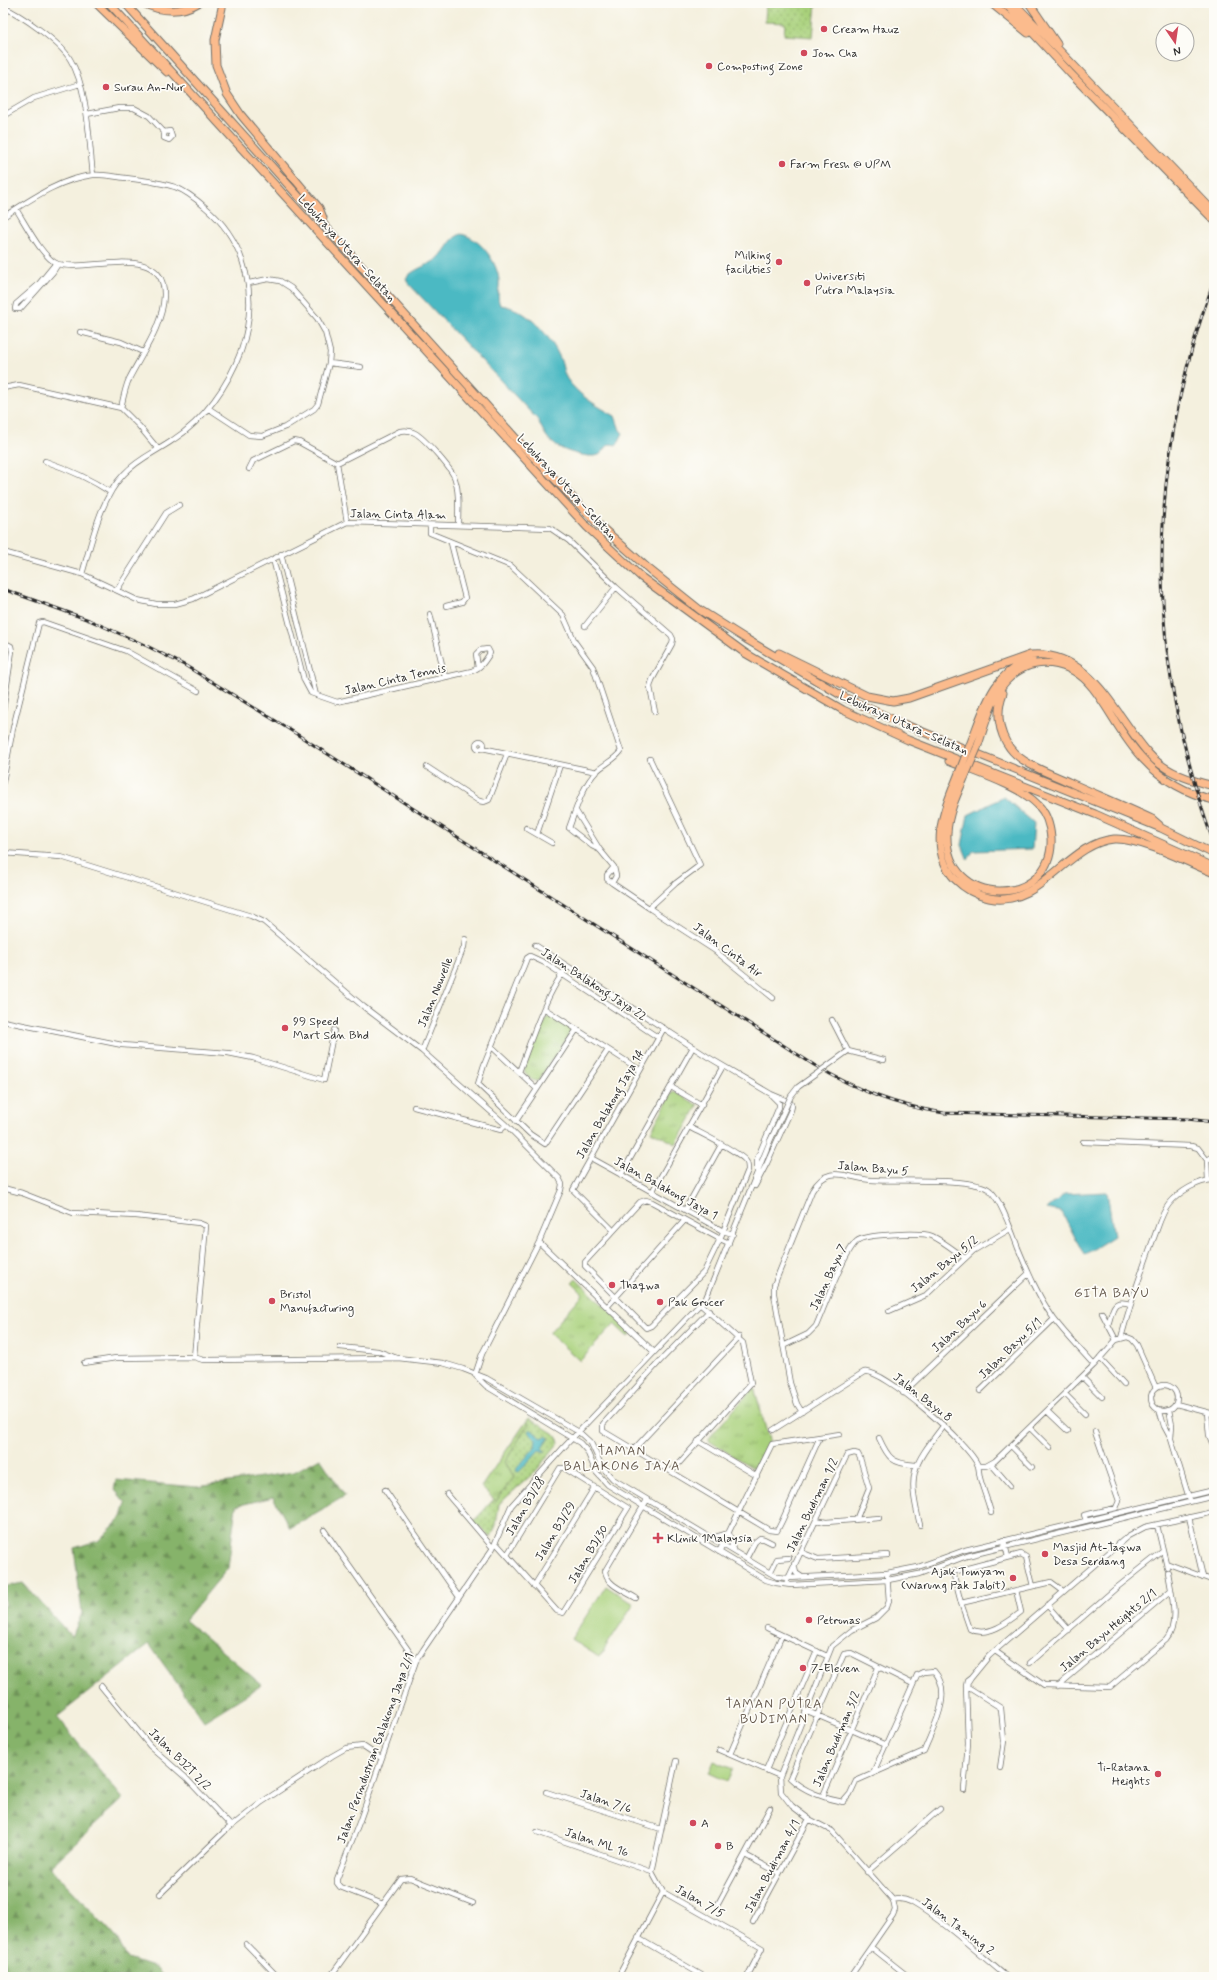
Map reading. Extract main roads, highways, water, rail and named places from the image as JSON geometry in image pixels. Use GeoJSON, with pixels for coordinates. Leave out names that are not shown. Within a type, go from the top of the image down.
{"type":"FeatureCollection","features":[{"type":"Feature","properties":{"kind":"highway"},"geometry":{"type":"LineString","coordinates":[[96,3],[210,112]]}},
{"type":"Feature","properties":{"kind":"highway","name":"Lebuhraya Utara–Selatan"},"geometry":{"type":"LineString","coordinates":[[109,3],[587,527],[641,577],[745,653],[843,710],[908,740],[1096,814],[1214,867]]}},
{"type":"Feature","properties":{"kind":"highway","name":"Lebuhraya Utara–Selatan"},"geometry":{"type":"LineString","coordinates":[[125,3],[326,224],[520,443],[598,524],[650,570],[688,600],[746,639],[846,698],[901,723],[1161,828],[1214,854]]}},
{"type":"Feature","properties":{"kind":"highway"},"geometry":{"type":"LineString","coordinates":[[144,3],[155,8],[172,10],[182,10],[198,3]]}},
{"type":"Feature","properties":{"kind":"highway"},"geometry":{"type":"LineString","coordinates":[[223,3],[215,40],[216,65],[227,94],[241,115],[319,208],[326,224]]}},
{"type":"Feature","properties":{"kind":"highway"},"geometry":{"type":"LineString","coordinates":[[991,3],[1033,37],[1070,73],[1214,220]]}},
{"type":"Feature","properties":{"kind":"highway"},"geometry":{"type":"LineString","coordinates":[[1005,3],[1070,73]]}},
{"type":"Feature","properties":{"kind":"highway"},"geometry":{"type":"LineString","coordinates":[[1014,3],[1214,212]]}},
{"type":"Feature","properties":{"kind":"highway"},"geometry":{"type":"LineString","coordinates":[[1029,3],[1066,58]]}},
{"type":"Feature","properties":{"kind":"highway"},"geometry":{"type":"LineString","coordinates":[[746,639],[770,648],[867,696],[893,701],[909,698],[1014,659],[1030,655],[1049,655],[1070,662],[1088,675],[1101,689],[1150,755],[1174,773],[1214,786]]}},
{"type":"Feature","properties":{"kind":"highway"},"geometry":{"type":"LineString","coordinates":[[974,746],[992,693],[1006,672],[1024,662],[1049,655]]}},
{"type":"Feature","properties":{"kind":"highway"},"geometry":{"type":"LineString","coordinates":[[1214,800],[1198,797],[1168,780],[1144,761],[1120,730],[1092,687],[1074,671],[1062,665],[1044,663],[1025,667],[1006,681],[998,694],[974,746],[941,826],[941,850],[948,869],[970,892],[994,899],[1017,896],[1039,884],[1090,847],[1114,839],[1132,840],[1214,873]]}},
{"type":"Feature","properties":{"kind":"highway"},"geometry":{"type":"LineString","coordinates":[[1012,677],[1000,701],[998,716],[1002,733],[1010,748],[1027,762],[1152,819],[1158,823],[1161,828]]}},
{"type":"Feature","properties":{"kind":"highway"},"geometry":{"type":"LineString","coordinates":[[908,740],[916,747],[1015,789],[1038,805],[1049,824],[1050,850],[1048,858],[1039,874],[1023,886],[1014,890],[1000,892],[980,889],[965,880],[953,864],[947,844],[948,826],[951,809],[962,774]]}},
{"type":"Feature","properties":{"kind":"water"},"geometry":{"type":"Polygon","coordinates":[[[461,234],[468,236],[481,245],[495,265],[499,280],[498,299],[500,305],[519,311],[536,324],[544,332],[556,349],[567,379],[577,391],[615,416],[620,430],[623,433],[617,445],[610,444],[599,455],[589,456],[569,452],[551,442],[546,436],[538,420],[408,283],[406,278],[409,275],[438,258],[451,241],[461,234]]]}},
{"type":"Feature","properties":{"kind":"water"},"geometry":{"type":"Polygon","coordinates":[[[1004,797],[1034,823],[1032,849],[973,851],[968,860],[962,845],[968,815],[1004,797]]]}},
{"type":"Feature","properties":{"kind":"water"},"geometry":{"type":"Polygon","coordinates":[[[1107,1192],[1114,1236],[1084,1255],[1062,1212],[1047,1209],[1064,1194],[1107,1192]]]}},
{"type":"Feature","properties":{"kind":"water"},"geometry":{"type":"Polygon","coordinates":[[[530,1429],[542,1438],[546,1436],[549,1438],[542,1448],[546,1452],[539,1450],[519,1472],[516,1471],[517,1468],[535,1447],[536,1439],[528,1432],[530,1429]]]}},
{"type":"Feature","properties":{"kind":"railway"},"geometry":{"type":"LineString","coordinates":[[1214,281],[1195,339],[1180,398],[1169,457],[1163,516],[1162,576],[1165,636],[1174,696],[1196,788],[1214,842]]}},
{"type":"Feature","properties":{"kind":"railway"},"geometry":{"type":"LineString","coordinates":[[3,589],[89,620],[147,646],[186,666],[284,726],[814,1065],[861,1090],[908,1106],[944,1113],[1187,1119],[1214,1122]]}},
{"type":"Feature","properties":{"kind":"place","name":"Cream Hauz"},"geometry":{"type":"Point","coordinates":[824,29]}},
{"type":"Feature","properties":{"kind":"place","name":"Jom Cha"},"geometry":{"type":"Point","coordinates":[804,53]}},
{"type":"Feature","properties":{"kind":"place","name":"Composting Zone"},"geometry":{"type":"Point","coordinates":[709,66]}},
{"type":"Feature","properties":{"kind":"place","name":"Surau An-Nur"},"geometry":{"type":"Point","coordinates":[106,87]}},
{"type":"Feature","properties":{"kind":"place","name":"Farm Fresh @ UPM"},"geometry":{"type":"Point","coordinates":[782,164]}},
{"type":"Feature","properties":{"kind":"place","name":"Milking facilities"},"geometry":{"type":"Point","coordinates":[779,262]}},
{"type":"Feature","properties":{"kind":"place","name":"Universiti Putra Malaysia"},"geometry":{"type":"Point","coordinates":[807,283]}},
{"type":"Feature","properties":{"kind":"place","name":"99 Speed Mart Sdn Bhd"},"geometry":{"type":"Point","coordinates":[285,1028]}},
{"type":"Feature","properties":{"kind":"place","name":"Thaqwa"},"geometry":{"type":"Point","coordinates":[612,1285]}},
{"type":"Feature","properties":{"kind":"place","name":"Bristol Manufacturing"},"geometry":{"type":"Point","coordinates":[272,1301]}},
{"type":"Feature","properties":{"kind":"place","name":"Pak Grocer"},"geometry":{"type":"Point","coordinates":[660,1302]}},
{"type":"Feature","properties":{"kind":"place","name":"Klinik 1Malaysia"},"geometry":{"type":"Point","coordinates":[658,1538]}},
{"type":"Feature","properties":{"kind":"place","name":"Masjid At-Taqwa Desa Serdang"},"geometry":{"type":"Point","coordinates":[1045,1554]}},
{"type":"Feature","properties":{"kind":"place","name":"Ajak Tomyam (Warung Pak Jabit)"},"geometry":{"type":"Point","coordinates":[1013,1578]}},
{"type":"Feature","properties":{"kind":"place","name":"Petronas"},"geometry":{"type":"Point","coordinates":[809,1620]}},
{"type":"Feature","properties":{"kind":"place","name":"7-Eleven"},"geometry":{"type":"Point","coordinates":[803,1668]}},
{"type":"Feature","properties":{"kind":"place","name":"Ti-Ratana Heights"},"geometry":{"type":"Point","coordinates":[1158,1774]}},
{"type":"Feature","properties":{"kind":"place","name":"A"},"geometry":{"type":"Point","coordinates":[693,1823]}},
{"type":"Feature","properties":{"kind":"place","name":"B"},"geometry":{"type":"Point","coordinates":[718,1846]}},
{"type":"Feature","properties":{"kind":"district","name":"GITA BAYU"},"geometry":{"type":"Point","coordinates":[1112,1292]}},
{"type":"Feature","properties":{"kind":"district","name":"TAMAN BALAKONG JAYA"},"geometry":{"type":"Point","coordinates":[622,1458]}},
{"type":"Feature","properties":{"kind":"district","name":"TAMAN PUTRA BUDIMAN"},"geometry":{"type":"Point","coordinates":[774,1710]}}]}
